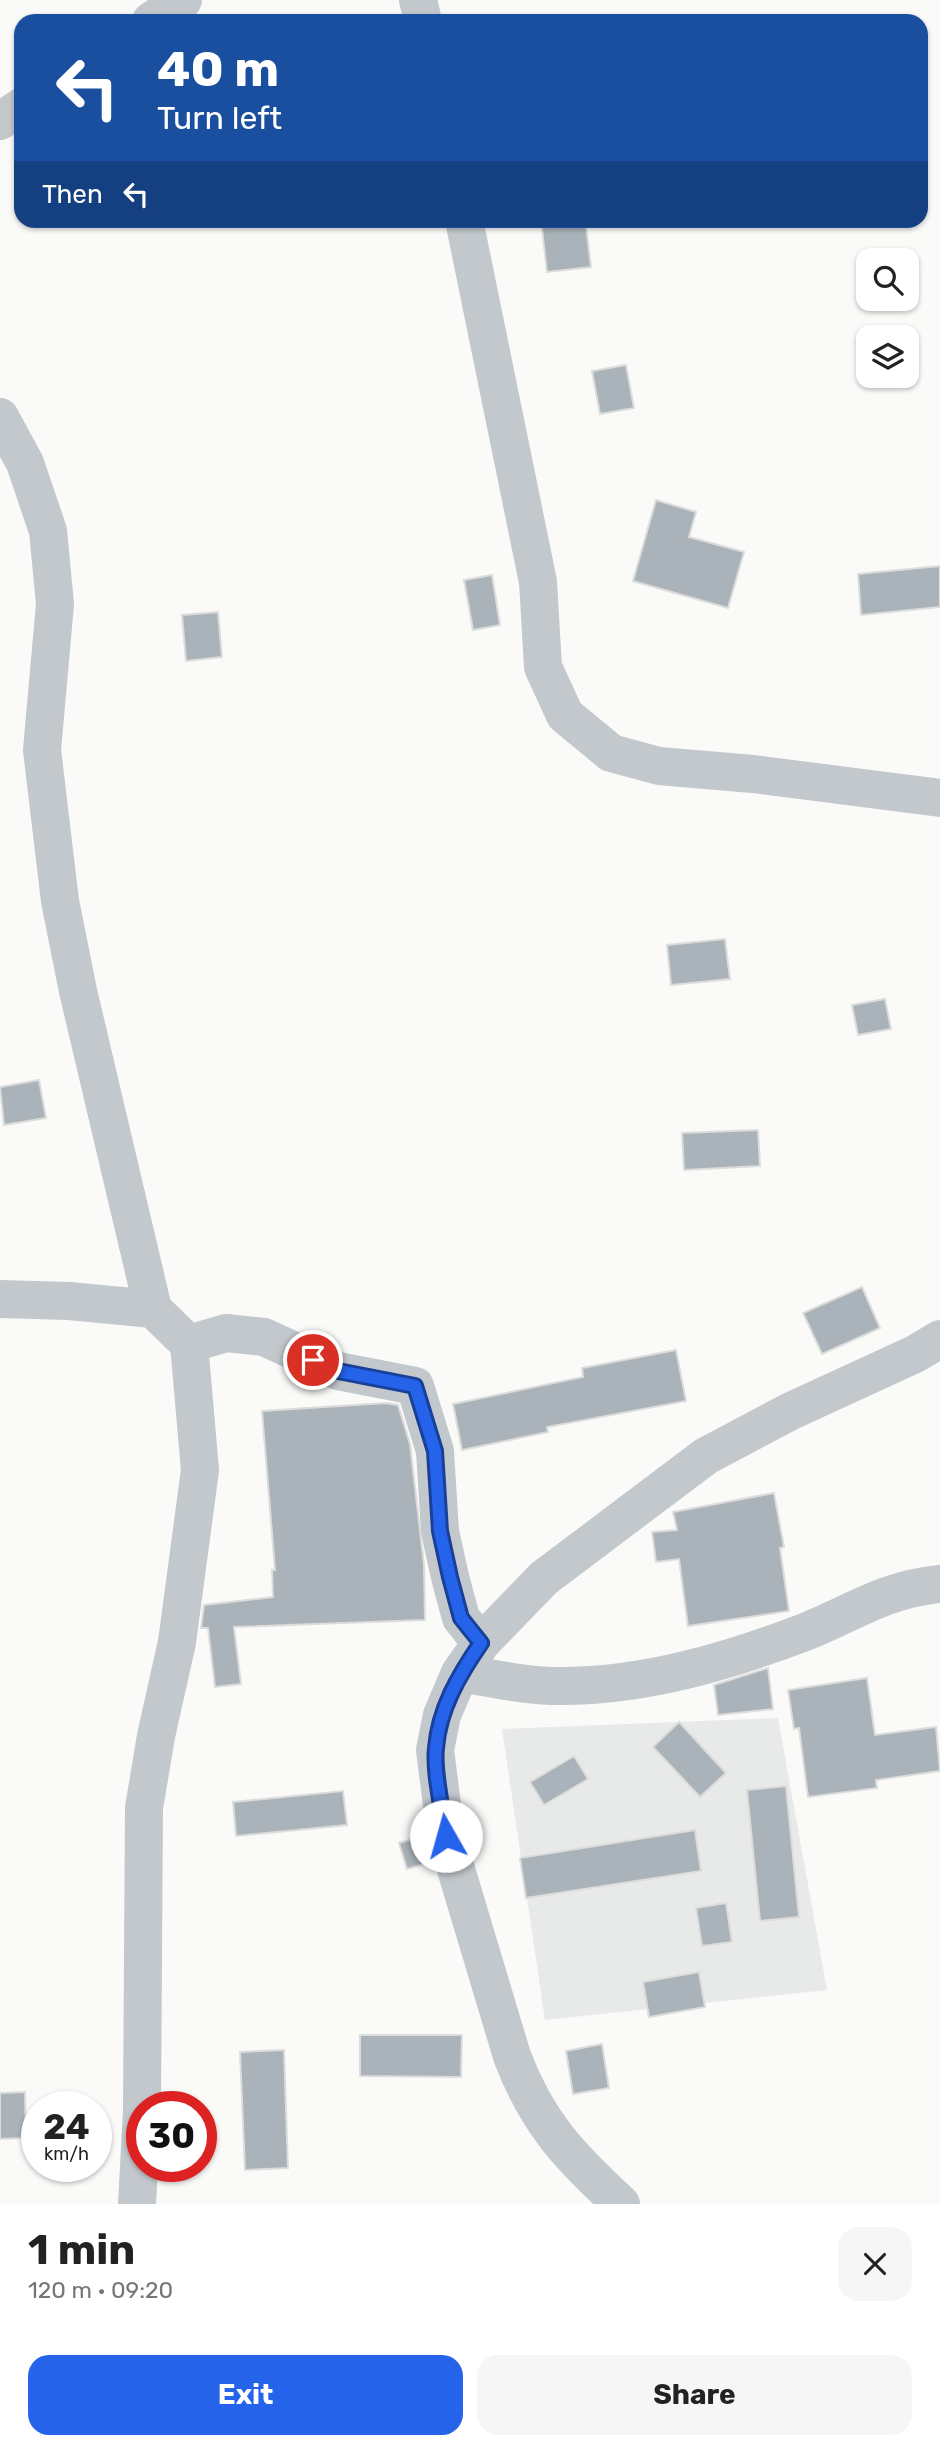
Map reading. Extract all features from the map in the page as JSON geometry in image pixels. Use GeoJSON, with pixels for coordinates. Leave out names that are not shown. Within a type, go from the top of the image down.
{"type":"FeatureCollection","features":[{"type":"Feature","properties":{"kind":"street"},"geometry":{"type":"LineString","coordinates":[[162,14],[183,0]]}},
{"type":"Feature","properties":{"kind":"street"},"geometry":{"type":"LineString","coordinates":[[466,228],[538,582],[543,667],[565,715],[611,753],[659,766],[753,774],[940,798]]}},
{"type":"Feature","properties":{"kind":"street"},"geometry":{"type":"LineString","coordinates":[[0,417],[25,464],[48,531],[55,604],[43,750],[60,901],[78,991],[153,1309],[189,1343],[200,1470],[177,1642],[156,1736],[144,1808],[142,2091]]}},
{"type":"Feature","properties":{"kind":"street"},"geometry":{"type":"LineString","coordinates":[[0,1299],[153,1309]]}},
{"type":"Feature","properties":{"kind":"street"},"geometry":{"type":"LineString","coordinates":[[189,1343],[226,1334],[264,1337],[338,1371],[415,1386],[435,1451],[440,1531],[470,1658]]}},
{"type":"Feature","properties":{"kind":"street"},"geometry":{"type":"LineString","coordinates":[[621,2204],[549,2131],[522,2084],[446,1836],[435,1750],[442,1715],[470,1658],[544,1578],[706,1457],[791,1411],[915,1354],[940,1339]]}},
{"type":"Feature","properties":{"kind":"street"},"geometry":{"type":"LineString","coordinates":[[470,1658],[565,1686],[671,1675],[806,1631],[859,1605],[909,1587],[940,1584]]}},
{"type":"Feature","properties":{"kind":"street"},"geometry":{"type":"LineString","coordinates":[[137,2204],[138,2182]]}},
{"type":"Feature","properties":{"kind":"shaded area"},"geometry":{"type":"Polygon","coordinates":[[[778,1718],[827,1990],[545,2020],[502,1729],[778,1718]]]}},
{"type":"Feature","properties":{"kind":"building"},"geometry":{"type":"Polygon","coordinates":[[[542,228],[586,228],[591,267],[547,272],[542,228]]]}},
{"type":"Feature","properties":{"kind":"building"},"geometry":{"type":"Polygon","coordinates":[[[626,365],[634,408],[600,414],[592,371],[626,365]]]}},
{"type":"Feature","properties":{"kind":"building"},"geometry":{"type":"Polygon","coordinates":[[[656,500],[696,512],[689,537],[744,552],[728,608],[633,581],[656,500]]]}},
{"type":"Feature","properties":{"kind":"building"},"geometry":{"type":"Polygon","coordinates":[[[940,566],[940,607],[861,615],[858,574],[940,566]]]}},
{"type":"Feature","properties":{"kind":"building"},"geometry":{"type":"Polygon","coordinates":[[[492,575],[500,625],[473,630],[464,580],[492,575]]]}},
{"type":"Feature","properties":{"kind":"building"},"geometry":{"type":"Polygon","coordinates":[[[218,612],[222,657],[186,661],[182,615],[218,612]]]}},
{"type":"Feature","properties":{"kind":"building"},"geometry":{"type":"Polygon","coordinates":[[[725,939],[730,979],[671,985],[667,945],[725,939]]]}},
{"type":"Feature","properties":{"kind":"building"},"geometry":{"type":"Polygon","coordinates":[[[885,999],[891,1029],[858,1035],[852,1005],[885,999]]]}},
{"type":"Feature","properties":{"kind":"building"},"geometry":{"type":"Polygon","coordinates":[[[39,1080],[46,1118],[4,1125],[0,1087],[39,1080]]]}},
{"type":"Feature","properties":{"kind":"building"},"geometry":{"type":"Polygon","coordinates":[[[758,1130],[760,1166],[684,1170],[682,1133],[758,1130]]]}},
{"type":"Feature","properties":{"kind":"building"},"geometry":{"type":"Polygon","coordinates":[[[862,1287],[880,1328],[822,1354],[803,1313],[862,1287]]]}},
{"type":"Feature","properties":{"kind":"building"},"geometry":{"type":"Polygon","coordinates":[[[676,1350],[686,1401],[547,1427],[548,1432],[462,1450],[453,1404],[583,1377],[582,1368],[676,1350]]]}},
{"type":"Feature","properties":{"kind":"building"},"geometry":{"type":"Polygon","coordinates":[[[386,1403],[398,1405],[410,1444],[424,1565],[425,1620],[234,1627],[241,1684],[215,1687],[208,1628],[201,1628],[204,1605],[273,1597],[272,1570],[275,1570],[262,1411],[386,1403]]]}},
{"type":"Feature","properties":{"kind":"building"},"geometry":{"type":"Polygon","coordinates":[[[774,1493],[784,1547],[780,1548],[789,1611],[688,1626],[679,1559],[656,1562],[652,1532],[677,1530],[673,1512],[774,1493]]]}},
{"type":"Feature","properties":{"kind":"building"},"geometry":{"type":"Polygon","coordinates":[[[768,1668],[773,1709],[718,1715],[714,1685],[768,1668]]]}},
{"type":"Feature","properties":{"kind":"building"},"geometry":{"type":"Polygon","coordinates":[[[867,1678],[875,1735],[936,1727],[940,1771],[876,1780],[877,1788],[808,1797],[799,1728],[794,1729],[788,1690],[867,1678]]]}},
{"type":"Feature","properties":{"kind":"building"},"geometry":{"type":"Polygon","coordinates":[[[679,1722],[726,1773],[700,1797],[653,1747],[679,1722]]]}},
{"type":"Feature","properties":{"kind":"building"},"geometry":{"type":"Polygon","coordinates":[[[574,1756],[588,1779],[544,1805],[530,1782],[574,1756]]]}},
{"type":"Feature","properties":{"kind":"building"},"geometry":{"type":"Polygon","coordinates":[[[786,1786],[799,1917],[760,1921],[747,1790],[786,1786]]]}},
{"type":"Feature","properties":{"kind":"building"},"geometry":{"type":"Polygon","coordinates":[[[343,1791],[347,1825],[236,1836],[233,1802],[343,1791]]]}},
{"type":"Feature","properties":{"kind":"building"},"geometry":{"type":"Polygon","coordinates":[[[695,1830],[701,1871],[526,1898],[520,1858],[695,1830]]]}},
{"type":"Feature","properties":{"kind":"building"},"geometry":{"type":"Polygon","coordinates":[[[423,1836],[431,1862],[407,1869],[399,1843],[423,1836]]]}},
{"type":"Feature","properties":{"kind":"building"},"geometry":{"type":"Polygon","coordinates":[[[726,1903],[732,1942],[702,1946],[696,1908],[726,1903]]]}},
{"type":"Feature","properties":{"kind":"building"},"geometry":{"type":"Polygon","coordinates":[[[699,1972],[705,2007],[649,2017],[643,1982],[699,1972]]]}},
{"type":"Feature","properties":{"kind":"building"},"geometry":{"type":"Polygon","coordinates":[[[360,2035],[462,2035],[461,2077],[360,2076],[360,2035]]]}},
{"type":"Feature","properties":{"kind":"building"},"geometry":{"type":"Polygon","coordinates":[[[602,2044],[609,2088],[573,2094],[566,2051],[602,2044]]]}},
{"type":"Feature","properties":{"kind":"building"},"geometry":{"type":"Polygon","coordinates":[[[284,2050],[288,2168],[245,2170],[240,2052],[284,2050]]]}},
{"type":"Feature","properties":{"kind":"building"},"geometry":{"type":"Polygon","coordinates":[[[21,2092],[21,2138],[0,2139],[0,2093],[21,2092]]]}},
{"type":"Feature","properties":{"kind":"route"},"geometry":{"type":"LineString","coordinates":[[313,1360],[338,1371],[415,1386],[435,1451],[440,1531],[450,1577],[461,1618],[473,1629],[481,1643],[460,1673],[442,1715],[435,1750],[446,1836]]}}]}
